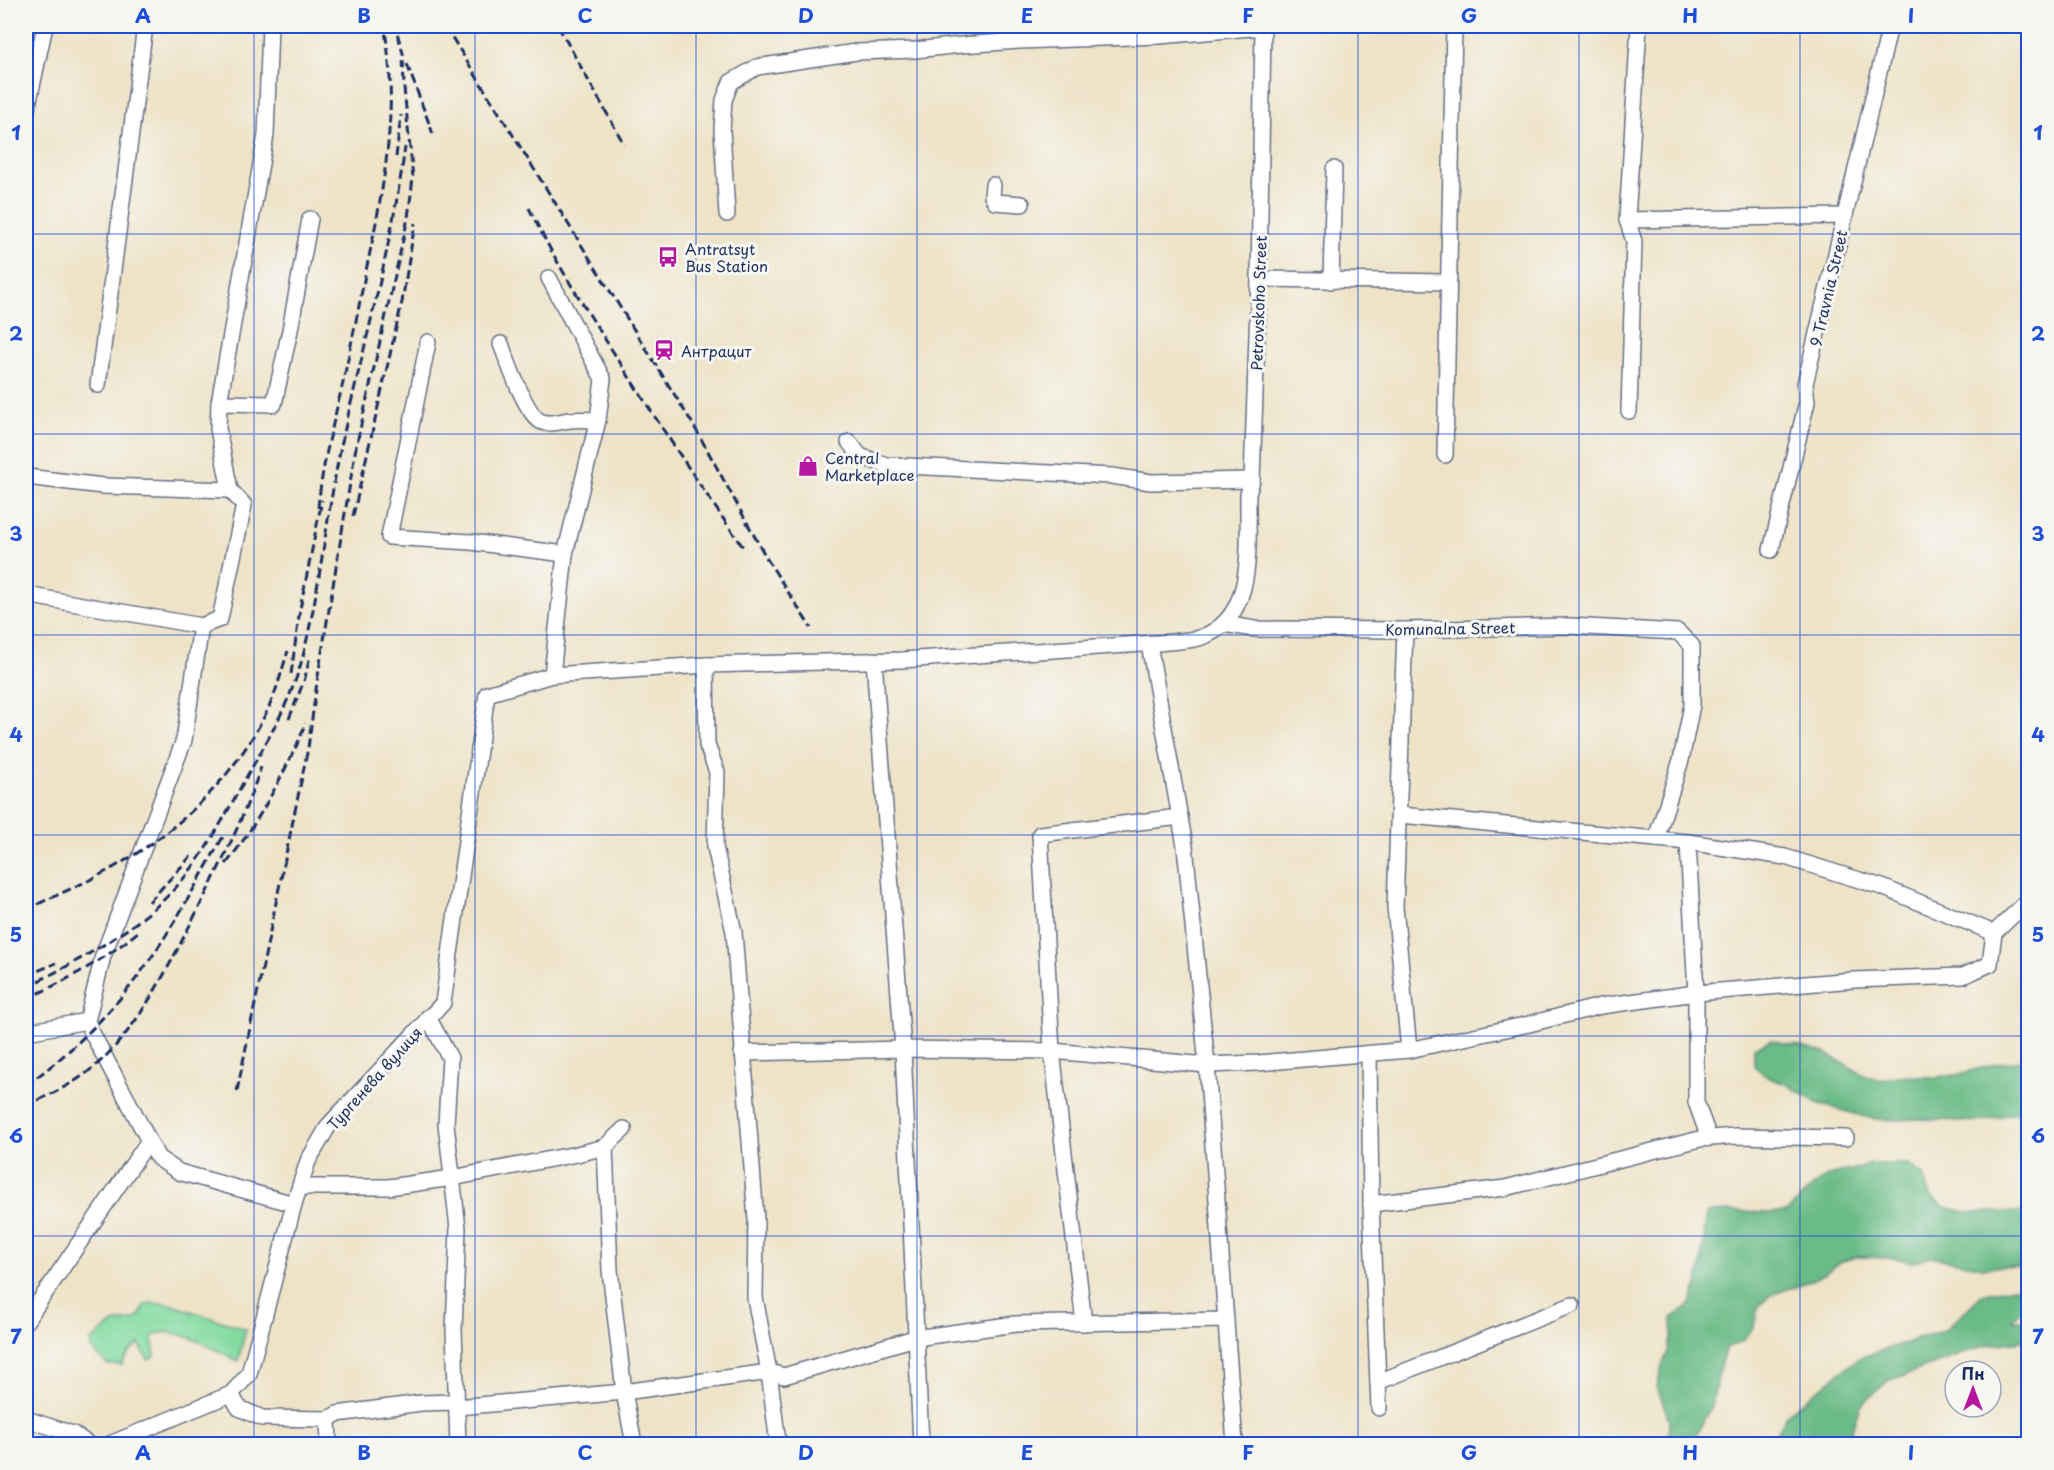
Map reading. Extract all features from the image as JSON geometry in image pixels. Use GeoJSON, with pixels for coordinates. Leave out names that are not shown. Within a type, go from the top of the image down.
{"type":"FeatureCollection","features":[{"type":"Feature","properties":{"kind":"street"},"geometry":{"type":"LineString","coordinates":[[26,114],[45,26]]}},
{"type":"Feature","properties":{"kind":"street"},"geometry":{"type":"LineString","coordinates":[[98,385],[145,26]]}},
{"type":"Feature","properties":{"kind":"street"},"geometry":{"type":"LineString","coordinates":[[26,595],[201,627],[220,619],[244,504],[230,490],[218,429],[219,403],[266,135],[270,26]]}},
{"type":"Feature","properties":{"kind":"street"},"geometry":{"type":"LineString","coordinates":[[727,214],[722,130],[724,100],[731,82],[757,66],[856,52],[915,50],[1019,41],[1159,36],[1263,26]]}},
{"type":"Feature","properties":{"kind":"street","name":"Petrovskoho Street"},"geometry":{"type":"LineString","coordinates":[[1223,624],[1239,603],[1246,579],[1259,279],[1263,26]]}},
{"type":"Feature","properties":{"kind":"street"},"geometry":{"type":"LineString","coordinates":[[1445,455],[1454,26]]}},
{"type":"Feature","properties":{"kind":"street"},"geometry":{"type":"LineString","coordinates":[[1629,411],[1634,241],[1626,220],[1639,26]]}},
{"type":"Feature","properties":{"kind":"street","name":"9 Travnia Street"},"geometry":{"type":"LineString","coordinates":[[1771,550],[1807,402],[1805,384],[1890,26]]}},
{"type":"Feature","properties":{"kind":"street"},"geometry":{"type":"LineString","coordinates":[[1331,281],[1334,169]]}},
{"type":"Feature","properties":{"kind":"street"},"geometry":{"type":"LineString","coordinates":[[993,185],[992,196],[995,202],[1022,204]]}},
{"type":"Feature","properties":{"kind":"street"},"geometry":{"type":"LineString","coordinates":[[1626,220],[1845,216]]}},
{"type":"Feature","properties":{"kind":"street"},"geometry":{"type":"LineString","coordinates":[[219,403],[274,404],[310,219]]}},
{"type":"Feature","properties":{"kind":"street"},"geometry":{"type":"LineString","coordinates":[[549,278],[603,379],[598,420],[565,554],[552,675],[706,665],[874,660],[1149,644],[1198,638],[1215,631],[1223,624]]}},
{"type":"Feature","properties":{"kind":"street"},"geometry":{"type":"LineString","coordinates":[[1259,279],[1448,282]]}},
{"type":"Feature","properties":{"kind":"street"},"geometry":{"type":"LineString","coordinates":[[428,342],[389,537],[471,542],[565,554]]}},
{"type":"Feature","properties":{"kind":"street"},"geometry":{"type":"LineString","coordinates":[[501,344],[531,412],[539,421],[545,423],[598,420]]}},
{"type":"Feature","properties":{"kind":"street"},"geometry":{"type":"LineString","coordinates":[[849,442],[860,456],[886,465],[1112,476],[1151,482],[1252,480]]}},
{"type":"Feature","properties":{"kind":"street"},"geometry":{"type":"LineString","coordinates":[[26,477],[103,486],[230,490]]}},
{"type":"Feature","properties":{"kind":"street","name":"Komunalna Street"},"geometry":{"type":"LineString","coordinates":[[1223,624],[1255,629],[1406,630],[1570,626],[1678,632],[1692,646],[1692,705],[1681,760],[1656,839]]}},
{"type":"Feature","properties":{"kind":"street"},"geometry":{"type":"LineString","coordinates":[[201,627],[184,740],[103,956],[87,1021],[158,1158],[179,1172],[294,1204]]}},
{"type":"Feature","properties":{"kind":"street"},"geometry":{"type":"LineString","coordinates":[[1406,630],[1395,907],[1409,1050]]}},
{"type":"Feature","properties":{"kind":"street"},"geometry":{"type":"LineString","coordinates":[[1149,644],[1185,846],[1208,1065],[1235,1444]]}},
{"type":"Feature","properties":{"kind":"street"},"geometry":{"type":"LineString","coordinates":[[874,660],[903,1049],[921,1444]]}},
{"type":"Feature","properties":{"kind":"street"},"geometry":{"type":"LineString","coordinates":[[706,665],[707,745],[717,772],[715,847],[734,932],[756,1220],[755,1298],[769,1372],[778,1444]]}},
{"type":"Feature","properties":{"kind":"street","name":"Тургенева вулиця"},"geometry":{"type":"LineString","coordinates":[[110,1444],[231,1394],[249,1374],[294,1204],[308,1161],[329,1125],[443,1003],[487,694],[552,675]]}},
{"type":"Feature","properties":{"kind":"street"},"geometry":{"type":"LineString","coordinates":[[1400,816],[1688,842],[1785,857],[1882,888],[1994,933]]}},
{"type":"Feature","properties":{"kind":"street"},"geometry":{"type":"LineString","coordinates":[[1084,1323],[1053,1051],[1040,834],[1180,817]]}},
{"type":"Feature","properties":{"kind":"street"},"geometry":{"type":"LineString","coordinates":[[1688,842],[1696,993],[1696,1102],[1709,1138]]}},
{"type":"Feature","properties":{"kind":"street"},"geometry":{"type":"LineString","coordinates":[[742,1053],[903,1049],[1053,1051],[1208,1065],[1409,1050],[1601,1006],[1696,993],[1854,980],[1963,976],[1990,964],[1994,933],[2028,901]]}},
{"type":"Feature","properties":{"kind":"street"},"geometry":{"type":"LineString","coordinates":[[428,1017],[450,1058],[446,1124],[458,1228],[454,1329],[458,1444]]}},
{"type":"Feature","properties":{"kind":"street"},"geometry":{"type":"LineString","coordinates":[[26,1032],[87,1021]]}},
{"type":"Feature","properties":{"kind":"street"},"geometry":{"type":"LineString","coordinates":[[1369,1054],[1371,1204],[1379,1408]]}},
{"type":"Feature","properties":{"kind":"street"},"geometry":{"type":"LineString","coordinates":[[300,1187],[389,1187],[452,1178],[605,1147],[624,1129]]}},
{"type":"Feature","properties":{"kind":"street"},"geometry":{"type":"LineString","coordinates":[[1371,1204],[1505,1188],[1709,1138],[1735,1136],[1846,1138]]}},
{"type":"Feature","properties":{"kind":"street"},"geometry":{"type":"LineString","coordinates":[[26,1321],[148,1142]]}},
{"type":"Feature","properties":{"kind":"street"},"geometry":{"type":"LineString","coordinates":[[605,1147],[610,1270],[624,1392],[634,1444]]}},
{"type":"Feature","properties":{"kind":"street"},"geometry":{"type":"LineString","coordinates":[[1378,1382],[1572,1305]]}},
{"type":"Feature","properties":{"kind":"street"},"geometry":{"type":"LineString","coordinates":[[231,1394],[239,1408],[261,1418],[328,1419],[337,1414],[421,1403],[457,1404],[624,1392],[769,1372],[784,1376],[915,1338],[1016,1324],[1226,1320]]}},
{"type":"Feature","properties":{"kind":"street"},"geometry":{"type":"LineString","coordinates":[[26,1419],[73,1434],[88,1444]]}},
{"type":"Feature","properties":{"kind":"street"},"geometry":{"type":"LineString","coordinates":[[328,1419],[329,1444]]}},
{"type":"Feature","properties":{"kind":"green space"},"geometry":{"type":"Polygon","coordinates":[[[1770,1040],[1827,1054],[1862,1074],[1880,1080],[1899,1076],[1956,1075],[1996,1064],[2028,1059],[2028,1112],[1978,1122],[1869,1118],[1817,1103],[1786,1084],[1769,1078],[1754,1066],[1754,1048],[1770,1040]]]}},
{"type":"Feature","properties":{"kind":"green space"},"geometry":{"type":"Polygon","coordinates":[[[1870,1164],[1909,1164],[1924,1176],[1929,1195],[1945,1207],[1965,1212],[2028,1212],[2028,1266],[1983,1267],[1930,1257],[1912,1262],[1893,1258],[1857,1257],[1839,1262],[1824,1274],[1771,1295],[1758,1307],[1754,1326],[1742,1341],[1726,1348],[1712,1405],[1691,1444],[1668,1444],[1669,1420],[1657,1387],[1672,1335],[1672,1318],[1688,1307],[1693,1299],[1701,1262],[1707,1213],[1787,1212],[1813,1186],[1831,1174],[1870,1164]]]}},
{"type":"Feature","properties":{"kind":"green space"},"geometry":{"type":"Polygon","coordinates":[[[2021,1287],[2028,1290],[2028,1302],[2012,1320],[2028,1321],[2028,1340],[1984,1346],[1943,1359],[1943,1361],[1888,1381],[1860,1406],[1847,1444],[1779,1444],[1778,1431],[1788,1413],[1859,1358],[1945,1330],[1984,1293],[2021,1287]]]}},
{"type":"Feature","properties":{"kind":"green space"},"geometry":{"type":"Polygon","coordinates":[[[148,1303],[169,1304],[246,1329],[238,1361],[182,1335],[160,1333],[152,1337],[155,1356],[148,1360],[139,1344],[128,1354],[122,1365],[108,1365],[91,1349],[91,1341],[114,1323],[129,1321],[139,1316],[144,1305],[148,1303]]]}},
{"type":"Feature","properties":{"kind":"railway"},"geometry":{"type":"LineString","coordinates":[[318,508],[325,462],[383,182],[390,120],[389,57],[384,26]]}},
{"type":"Feature","properties":{"kind":"railway"},"geometry":{"type":"LineString","coordinates":[[237,1091],[308,748],[356,447],[408,218],[413,178],[403,53],[395,26]]}},
{"type":"Feature","properties":{"kind":"railway"},"geometry":{"type":"LineString","coordinates":[[445,26],[694,426],[767,559],[811,628]]}},
{"type":"Feature","properties":{"kind":"railway"},"geometry":{"type":"LineString","coordinates":[[558,26],[624,144]]}},
{"type":"Feature","properties":{"kind":"railway"},"geometry":{"type":"LineString","coordinates":[[407,64],[433,134]]}},
{"type":"Feature","properties":{"kind":"railway"},"geometry":{"type":"LineString","coordinates":[[396,157],[401,115]]}},
{"type":"Feature","properties":{"kind":"railway"},"geometry":{"type":"LineString","coordinates":[[26,987],[107,943],[146,915],[178,885],[213,836],[285,706],[298,673],[309,629],[337,464],[385,257],[405,147]]}},
{"type":"Feature","properties":{"kind":"railway"},"geometry":{"type":"LineString","coordinates":[[529,208],[560,267],[595,324],[743,547]]}},
{"type":"Feature","properties":{"kind":"railway"},"geometry":{"type":"LineString","coordinates":[[353,516],[402,302],[415,223]]}},
{"type":"Feature","properties":{"kind":"railway"},"geometry":{"type":"LineString","coordinates":[[291,674],[300,609],[322,500]]}},
{"type":"Feature","properties":{"kind":"railway"},"geometry":{"type":"LineString","coordinates":[[26,910],[105,872],[140,851],[163,835],[205,798],[223,778],[256,732],[272,700],[288,651]]}},
{"type":"Feature","properties":{"kind":"railway"},"geometry":{"type":"LineString","coordinates":[[289,719],[305,678],[310,656]]}},
{"type":"Feature","properties":{"kind":"railway"},"geometry":{"type":"LineString","coordinates":[[226,864],[251,829],[273,792],[297,745],[305,723]]}},
{"type":"Feature","properties":{"kind":"railway"},"geometry":{"type":"LineString","coordinates":[[26,1106],[66,1086],[89,1071],[121,1040],[135,1021],[160,981],[211,883],[238,826],[261,767]]}},
{"type":"Feature","properties":{"kind":"railway"},"geometry":{"type":"LineString","coordinates":[[26,1085],[85,1036],[133,983],[174,922],[223,837]]}},
{"type":"Feature","properties":{"kind":"railway"},"geometry":{"type":"LineString","coordinates":[[149,902],[191,856]]}},
{"type":"Feature","properties":{"kind":"railway"},"geometry":{"type":"LineString","coordinates":[[26,999],[85,969],[140,930]]}},
{"type":"Feature","properties":{"kind":"railway"},"geometry":{"type":"LineString","coordinates":[[26,976],[56,963]]}},
{"type":"Feature","properties":{"kind":"place","name":"Antratsyt Bus Station"},"geometry":{"type":"Point","coordinates":[668,257]}},
{"type":"Feature","properties":{"kind":"place","name":"Антрацит"},"geometry":{"type":"Point","coordinates":[664,350]}},
{"type":"Feature","properties":{"kind":"place","name":"Central Marketplace"},"geometry":{"type":"Point","coordinates":[808,466]}}]}
